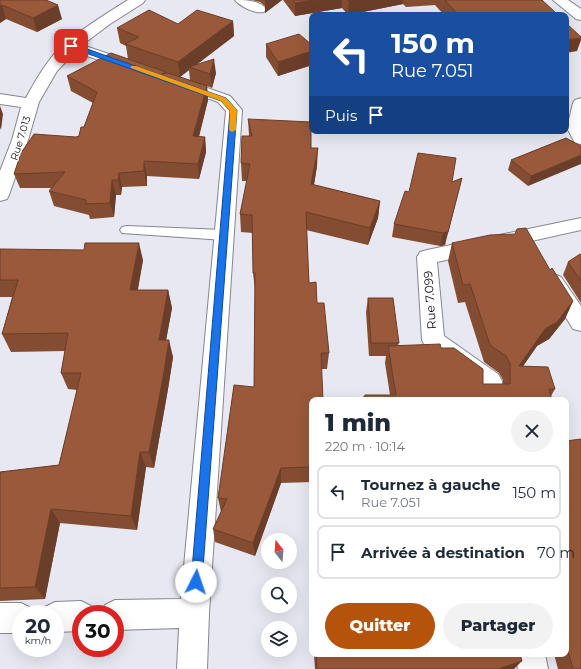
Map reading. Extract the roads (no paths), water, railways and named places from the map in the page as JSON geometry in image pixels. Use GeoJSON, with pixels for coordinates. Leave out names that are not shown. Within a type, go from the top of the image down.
{"type":"FeatureCollection","features":[{"type":"Feature","properties":{"kind":"street","name":"Rue 7.013"},"geometry":{"type":"LineString","coordinates":[[0,195],[31,103],[49,72],[71,46],[104,20],[138,0]]}},
{"type":"Feature","properties":{"kind":"street"},"geometry":{"type":"LineString","coordinates":[[242,0],[259,9]]}},
{"type":"Feature","properties":{"kind":"street"},"geometry":{"type":"LineString","coordinates":[[560,0],[581,16]]}},
{"type":"Feature","properties":{"kind":"street"},"geometry":{"type":"LineString","coordinates":[[71,46],[224,99],[234,110],[194,613],[192,669]]}},
{"type":"Feature","properties":{"kind":"street"},"geometry":{"type":"LineString","coordinates":[[569,98],[581,102],[574,128],[581,139]]}},
{"type":"Feature","properties":{"kind":"street","name":"Rue 7.013"},"geometry":{"type":"LineString","coordinates":[[0,99],[31,103]]}},
{"type":"Feature","properties":{"kind":"street","name":"Rue 7.099"},"geometry":{"type":"LineString","coordinates":[[490,397],[490,381],[433,340],[427,256],[525,236],[577,228]]}},
{"type":"Feature","properties":{"kind":"street"},"geometry":{"type":"LineString","coordinates":[[525,236],[581,322]]}},
{"type":"Feature","properties":{"kind":"street"},"geometry":{"type":"LineString","coordinates":[[124,615],[194,613]]}},
{"type":"Feature","properties":{"kind":"street"},"geometry":{"type":"LineString","coordinates":[[0,618],[12,618]]}},
{"type":"Feature","properties":{"kind":"street"},"geometry":{"type":"LineString","coordinates":[[531,657],[533,669]]}},
{"type":"Feature","properties":{"kind":"lane"},"geometry":{"type":"LineString","coordinates":[[126,230],[224,235]]}}]}
